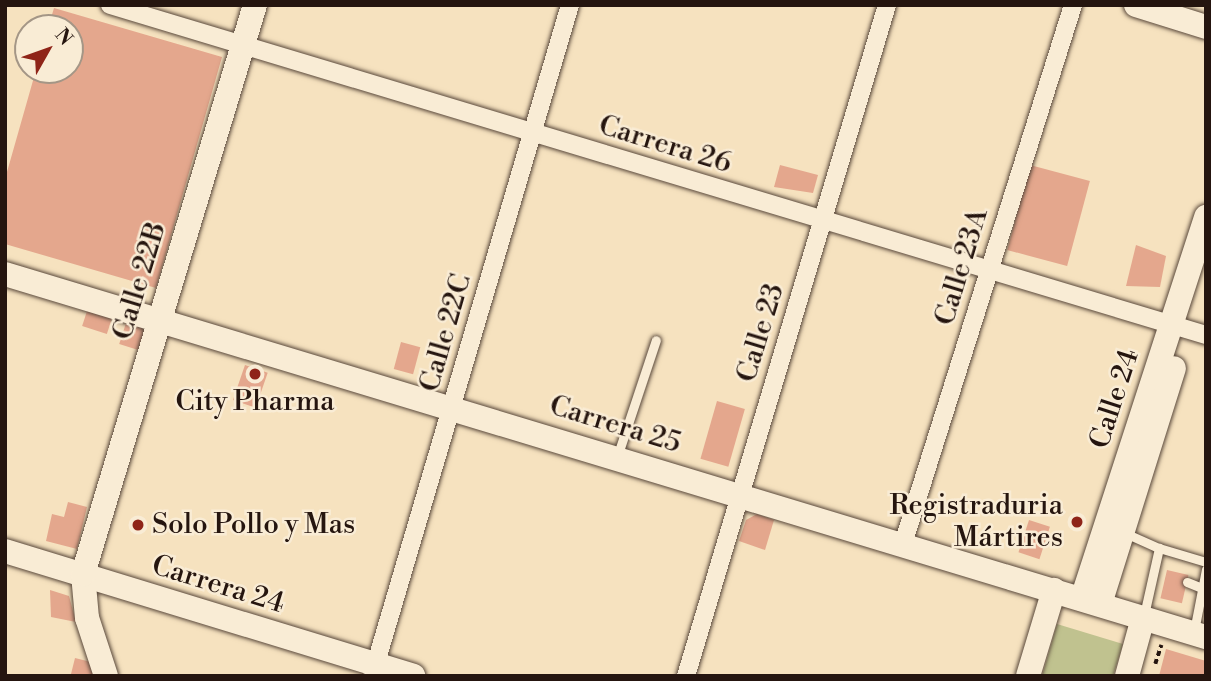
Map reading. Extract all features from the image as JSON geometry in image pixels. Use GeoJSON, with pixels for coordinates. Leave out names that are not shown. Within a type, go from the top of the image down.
{"type":"FeatureCollection","features":[{"type":"Feature","properties":{"kind":"street","name":"Carrera 26"},"geometry":{"type":"LineString","coordinates":[[110,5],[1187,330]]}},
{"type":"Feature","properties":{"kind":"street","name":"Calle 22B"},"geometry":{"type":"LineString","coordinates":[[83,575],[256,5]]}},
{"type":"Feature","properties":{"kind":"street","name":"Calle 22C"},"geometry":{"type":"LineString","coordinates":[[374,670],[570,5]]}},
{"type":"Feature","properties":{"kind":"street","name":"Calle 23"},"geometry":{"type":"LineString","coordinates":[[686,676],[887,5]]}},
{"type":"Feature","properties":{"kind":"street","name":"Calle 23A"},"geometry":{"type":"LineString","coordinates":[[904,544],[1073,5]]}},
{"type":"Feature","properties":{"kind":"street"},"geometry":{"type":"LineString","coordinates":[[1136,5],[1206,27]]}},
{"type":"Feature","properties":{"kind":"street","name":"Calle 24"},"geometry":{"type":"LineString","coordinates":[[1091,601],[1187,330],[1206,217]]}},
{"type":"Feature","properties":{"kind":"street","name":"Calle 24"},"geometry":{"type":"LineString","coordinates":[[1091,601],[1122,532],[1206,269]]}},
{"type":"Feature","properties":{"kind":"street","name":"Carrera 25"},"geometry":{"type":"LineString","coordinates":[[5,274],[741,494],[1200,635]]}},
{"type":"Feature","properties":{"kind":"street","name":"Carrera 24"},"geometry":{"type":"LineString","coordinates":[[5,551],[374,670],[413,676]]}},
{"type":"Feature","properties":{"kind":"street"},"geometry":{"type":"LineString","coordinates":[[83,575],[87,618],[106,676]]}},
{"type":"Feature","properties":{"kind":"street"},"geometry":{"type":"LineString","coordinates":[[1028,676],[1054,590]]}},
{"type":"Feature","properties":{"kind":"street"},"geometry":{"type":"LineString","coordinates":[[1126,676],[1143,618]]}},
{"type":"Feature","properties":{"kind":"lane"},"geometry":{"type":"LineString","coordinates":[[617,457],[656,340]]}},
{"type":"Feature","properties":{"kind":"lane"},"geometry":{"type":"LineString","coordinates":[[1122,532],[1159,548],[1206,562]]}},
{"type":"Feature","properties":{"kind":"lane"},"geometry":{"type":"LineString","coordinates":[[1143,618],[1159,548]]}},
{"type":"Feature","properties":{"kind":"lane"},"geometry":{"type":"LineString","coordinates":[[1200,635],[1202,588],[1206,569]]}},
{"type":"Feature","properties":{"kind":"lane"},"geometry":{"type":"LineString","coordinates":[[1154,571],[1165,575]]}},
{"type":"Feature","properties":{"kind":"lane"},"geometry":{"type":"LineString","coordinates":[[1187,582],[1202,588]]}},
{"type":"Feature","properties":{"kind":"green space"},"geometry":{"type":"Polygon","coordinates":[[[1057,624],[1123,644],[1113,676],[1042,676],[1057,624]]]}},
{"type":"Feature","properties":{"kind":"building"},"geometry":{"type":"Polygon","coordinates":[[[54,8],[75,14],[52,14],[54,8]]]}},
{"type":"Feature","properties":{"kind":"building"},"geometry":{"type":"Polygon","coordinates":[[[84,17],[222,57],[156,288],[5,244],[5,179],[32,84],[84,84],[84,17]]]}},
{"type":"Feature","properties":{"kind":"building"},"geometry":{"type":"Polygon","coordinates":[[[780,165],[818,175],[813,193],[774,187],[780,165]]]}},
{"type":"Feature","properties":{"kind":"building"},"geometry":{"type":"Polygon","coordinates":[[[1030,165],[1090,181],[1067,266],[1007,250],[1030,165]]]}},
{"type":"Feature","properties":{"kind":"building"},"geometry":{"type":"Polygon","coordinates":[[[1136,245],[1166,256],[1160,287],[1126,286],[1136,245]]]}},
{"type":"Feature","properties":{"kind":"building"},"geometry":{"type":"Polygon","coordinates":[[[88,308],[113,316],[107,334],[82,326],[88,308]]]}},
{"type":"Feature","properties":{"kind":"building"},"geometry":{"type":"Polygon","coordinates":[[[126,323],[145,329],[138,350],[119,344],[126,323]]]}},
{"type":"Feature","properties":{"kind":"building"},"geometry":{"type":"Polygon","coordinates":[[[401,342],[420,347],[413,374],[394,369],[401,342]]]}},
{"type":"Feature","properties":{"kind":"building"},"geometry":{"type":"Polygon","coordinates":[[[245,365],[268,373],[256,408],[233,400],[245,365]]]}},
{"type":"Feature","properties":{"kind":"building"},"geometry":{"type":"Polygon","coordinates":[[[717,401],[745,409],[728,467],[700,459],[717,401]]]}},
{"type":"Feature","properties":{"kind":"building"},"geometry":{"type":"Polygon","coordinates":[[[68,502],[87,507],[77,549],[46,541],[52,514],[64,517],[68,502]]]}},
{"type":"Feature","properties":{"kind":"building"},"geometry":{"type":"Polygon","coordinates":[[[757,514],[774,520],[765,550],[739,541],[746,520],[757,514]]]}},
{"type":"Feature","properties":{"kind":"building"},"geometry":{"type":"Polygon","coordinates":[[[1029,520],[1050,527],[1039,559],[1018,552],[1029,520]]]}},
{"type":"Feature","properties":{"kind":"building"},"geometry":{"type":"Polygon","coordinates":[[[1167,570],[1188,575],[1182,603],[1160,598],[1167,570]]]}},
{"type":"Feature","properties":{"kind":"building"},"geometry":{"type":"Polygon","coordinates":[[[50,590],[69,596],[76,622],[51,617],[50,590]]]}},
{"type":"Feature","properties":{"kind":"building"},"geometry":{"type":"Polygon","coordinates":[[[1166,649],[1206,661],[1206,676],[1159,676],[1166,649]]]}},
{"type":"Feature","properties":{"kind":"building"},"geometry":{"type":"Polygon","coordinates":[[[75,658],[91,662],[95,676],[71,674],[75,658]]]}},
{"type":"Feature","properties":{"kind":"place","name":"City Pharma"},"geometry":{"type":"Point","coordinates":[255,374]}},
{"type":"Feature","properties":{"kind":"place","name":"Registraduria Mártires"},"geometry":{"type":"Point","coordinates":[1077,522]}},
{"type":"Feature","properties":{"kind":"place","name":"Solo Pollo y Mas"},"geometry":{"type":"Point","coordinates":[138,525]}}]}
